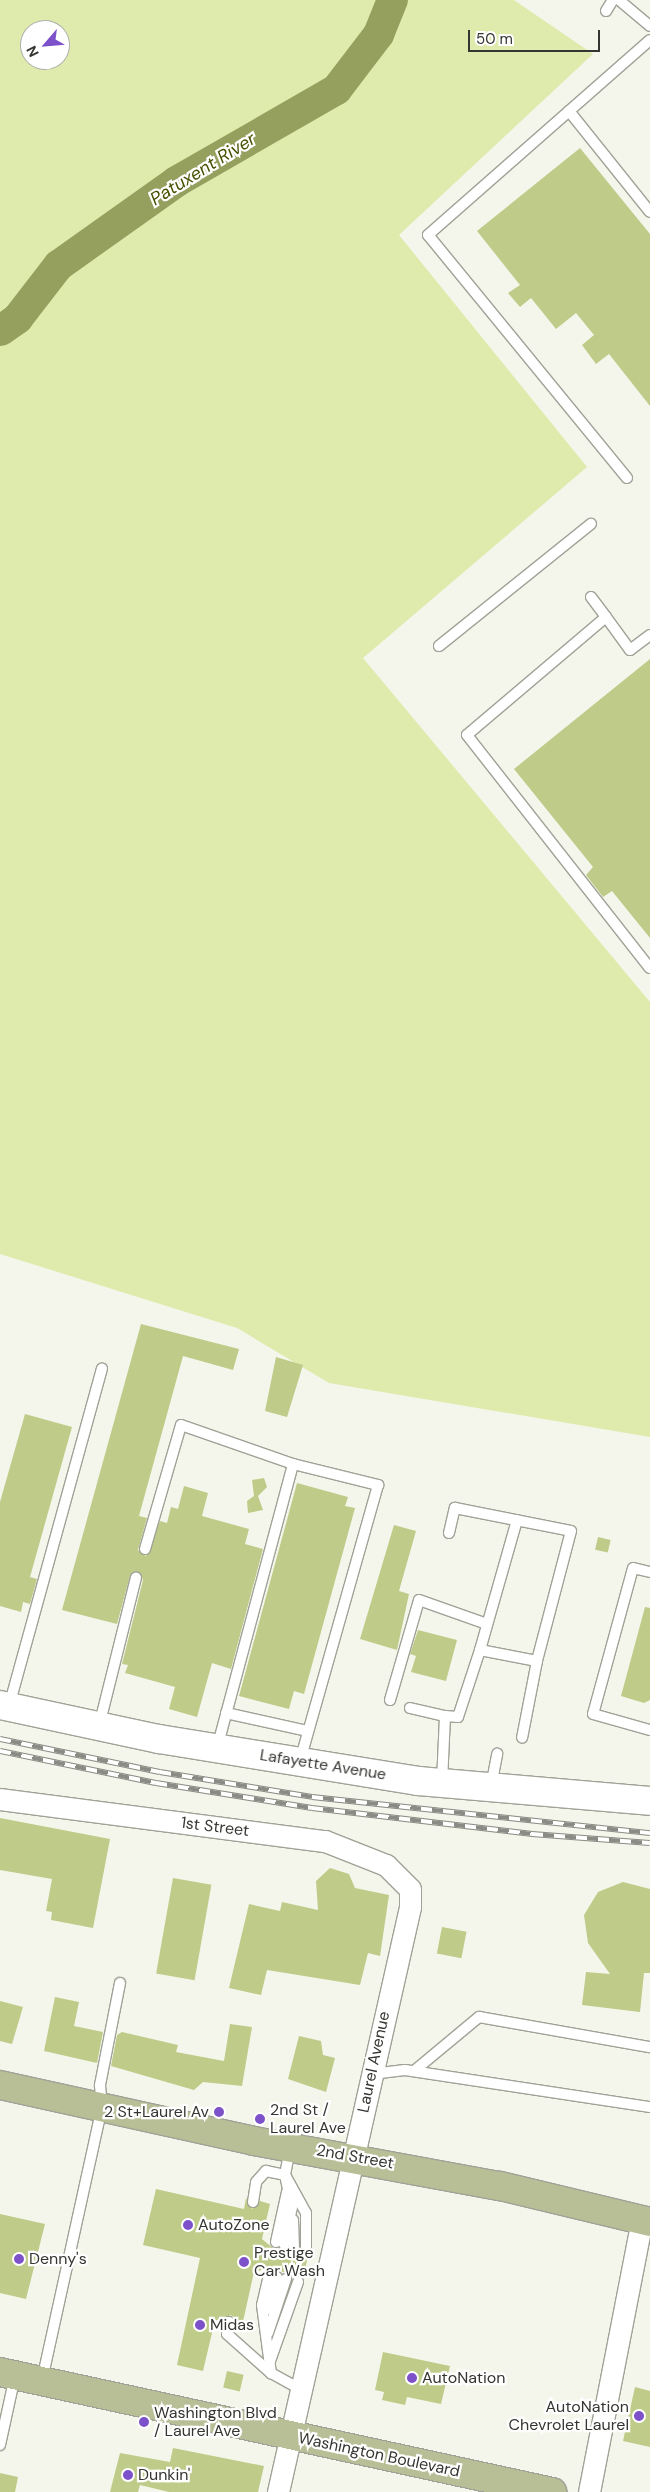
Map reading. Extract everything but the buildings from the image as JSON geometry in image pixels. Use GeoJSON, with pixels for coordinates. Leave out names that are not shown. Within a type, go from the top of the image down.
{"type":"FeatureCollection","features":[{"type":"Feature","properties":{"kind":"main road","name":"2nd Street"},"geometry":{"type":"LineString","coordinates":[[0,2085],[102,2108],[290,2146],[353,2156],[646,2221]]}},
{"type":"Feature","properties":{"kind":"main road","name":"Washington Boulevard"},"geometry":{"type":"LineString","coordinates":[[8,2373],[292,2437],[547,2491]]}},
{"type":"Feature","properties":{"kind":"street","name":"Lafayette Avenue"},"geometry":{"type":"LineString","coordinates":[[4,1706],[99,1727],[299,1762],[442,1784],[490,1790],[649,1797]]}},
{"type":"Feature","properties":{"kind":"street","name":"1st Street"},"geometry":{"type":"LineString","coordinates":[[0,1799],[325,1842],[394,1871],[411,1895]]}},
{"type":"Feature","properties":{"kind":"street","name":"Laurel Avenue"},"geometry":{"type":"LineString","coordinates":[[278,2492],[292,2437],[411,1895]]}},
{"type":"Feature","properties":{"kind":"street"},"geometry":{"type":"LineString","coordinates":[[589,2492],[646,2221]]}},
{"type":"Feature","properties":{"kind":"lane"},"geometry":{"type":"LineString","coordinates":[[606,11],[613,0]]}},
{"type":"Feature","properties":{"kind":"lane"},"geometry":{"type":"LineString","coordinates":[[619,0],[650,26]]}},
{"type":"Feature","properties":{"kind":"lane"},"geometry":{"type":"LineString","coordinates":[[627,478],[428,235],[650,40]]}},
{"type":"Feature","properties":{"kind":"lane"},"geometry":{"type":"LineString","coordinates":[[569,111],[650,212]]}},
{"type":"Feature","properties":{"kind":"lane"},"geometry":{"type":"LineString","coordinates":[[439,646],[591,524]]}},
{"type":"Feature","properties":{"kind":"lane"},"geometry":{"type":"LineString","coordinates":[[591,597],[630,650],[650,635]]}},
{"type":"Feature","properties":{"kind":"lane"},"geometry":{"type":"LineString","coordinates":[[606,618],[467,735],[650,968]]}},
{"type":"Feature","properties":{"kind":"lane"},"geometry":{"type":"LineString","coordinates":[[4,1706],[102,1369]]}},
{"type":"Feature","properties":{"kind":"lane"},"geometry":{"type":"LineString","coordinates":[[145,1549],[181,1425],[293,1464],[378,1485],[299,1762]]}},
{"type":"Feature","properties":{"kind":"lane"},"geometry":{"type":"LineString","coordinates":[[217,1748],[293,1464]]}},
{"type":"Feature","properties":{"kind":"lane"},"geometry":{"type":"LineString","coordinates":[[449,1533],[455,1508],[571,1530],[537,1661],[522,1738]]}},
{"type":"Feature","properties":{"kind":"lane"},"geometry":{"type":"LineString","coordinates":[[410,1708],[458,1717],[480,1650],[518,1520]]}},
{"type":"Feature","properties":{"kind":"lane"},"geometry":{"type":"LineString","coordinates":[[650,1572],[632,1568],[593,1714],[650,1730]]}},
{"type":"Feature","properties":{"kind":"lane"},"geometry":{"type":"LineString","coordinates":[[99,1727],[136,1578]]}},
{"type":"Feature","properties":{"kind":"lane"},"geometry":{"type":"LineString","coordinates":[[390,1700],[419,1600],[487,1624]]}},
{"type":"Feature","properties":{"kind":"lane"},"geometry":{"type":"LineString","coordinates":[[480,1650],[537,1661]]}},
{"type":"Feature","properties":{"kind":"lane"},"geometry":{"type":"LineString","coordinates":[[226,1714],[308,1731]]}},
{"type":"Feature","properties":{"kind":"lane"},"geometry":{"type":"LineString","coordinates":[[442,1784],[445,1716]]}},
{"type":"Feature","properties":{"kind":"lane"},"geometry":{"type":"LineString","coordinates":[[490,1790],[497,1754]]}},
{"type":"Feature","properties":{"kind":"lane"},"geometry":{"type":"LineString","coordinates":[[42,2381],[102,2108],[100,2085],[120,1983]]}},
{"type":"Feature","properties":{"kind":"lane"},"geometry":{"type":"LineString","coordinates":[[414,2071],[479,2017],[650,2047]]}},
{"type":"Feature","properties":{"kind":"lane"},"geometry":{"type":"LineString","coordinates":[[371,2074],[414,2071],[650,2107]]}},
{"type":"Feature","properties":{"kind":"lane"},"geometry":{"type":"LineString","coordinates":[[287,2192],[292,2207],[285,2244],[287,2192],[285,2175],[290,2146]]}},
{"type":"Feature","properties":{"kind":"lane"},"geometry":{"type":"LineString","coordinates":[[253,2202],[256,2182],[266,2171],[285,2175],[306,2213],[306,2250]]}},
{"type":"Feature","properties":{"kind":"lane"},"geometry":{"type":"LineString","coordinates":[[266,2332],[277,2277],[262,2305],[271,2373]]}},
{"type":"Feature","properties":{"kind":"lane"},"geometry":{"type":"LineString","coordinates":[[270,2362],[298,2282]]}},
{"type":"Feature","properties":{"kind":"lane"},"geometry":{"type":"LineString","coordinates":[[229,2322],[227,2334],[271,2373],[302,2390]]}},
{"type":"Feature","properties":{"kind":"lane"},"geometry":{"type":"LineString","coordinates":[[0,2445],[8,2373]]}},
{"type":"Feature","properties":{"kind":"green space"},"geometry":{"type":"Polygon","coordinates":[[[0,0],[514,0],[593,54],[399,235],[587,467],[363,658],[650,1002],[650,1437],[329,1383],[237,1328],[0,1254],[0,0]]]}},
{"type":"Feature","properties":{"kind":"waterway","name":"Patuxent River"},"geometry":{"type":"LineString","coordinates":[[0,330],[17,318],[58,265],[176,181],[336,89],[378,34],[392,0]]}},
{"type":"Feature","properties":{"kind":"railway"},"geometry":{"type":"LineString","coordinates":[[0,1739],[160,1772],[312,1797],[650,1833]]}},
{"type":"Feature","properties":{"kind":"railway"},"geometry":{"type":"LineString","coordinates":[[0,1751],[156,1783],[312,1808],[532,1834],[650,1843]]}},
{"type":"Feature","properties":{"kind":"place","name":"2 St+Laurel Av"},"geometry":{"type":"Point","coordinates":[219,2112]}},
{"type":"Feature","properties":{"kind":"place","name":"2nd St / Laurel Ave"},"geometry":{"type":"Point","coordinates":[260,2119]}},
{"type":"Feature","properties":{"kind":"place","name":"AutoZone"},"geometry":{"type":"Point","coordinates":[188,2225]}},
{"type":"Feature","properties":{"kind":"place","name":"Denny's"},"geometry":{"type":"Point","coordinates":[19,2259]}},
{"type":"Feature","properties":{"kind":"place","name":"Prestige Car Wash"},"geometry":{"type":"Point","coordinates":[244,2262]}},
{"type":"Feature","properties":{"kind":"place","name":"Midas"},"geometry":{"type":"Point","coordinates":[200,2325]}},
{"type":"Feature","properties":{"kind":"place","name":"AutoNation"},"geometry":{"type":"Point","coordinates":[412,2378]}},
{"type":"Feature","properties":{"kind":"place","name":"AutoNation Chevrolet Laurel"},"geometry":{"type":"Point","coordinates":[639,2416]}},
{"type":"Feature","properties":{"kind":"place","name":"Washington Blvd / Laurel Ave"},"geometry":{"type":"Point","coordinates":[144,2422]}},
{"type":"Feature","properties":{"kind":"place","name":"Dunkin'"},"geometry":{"type":"Point","coordinates":[128,2475]}}]}
